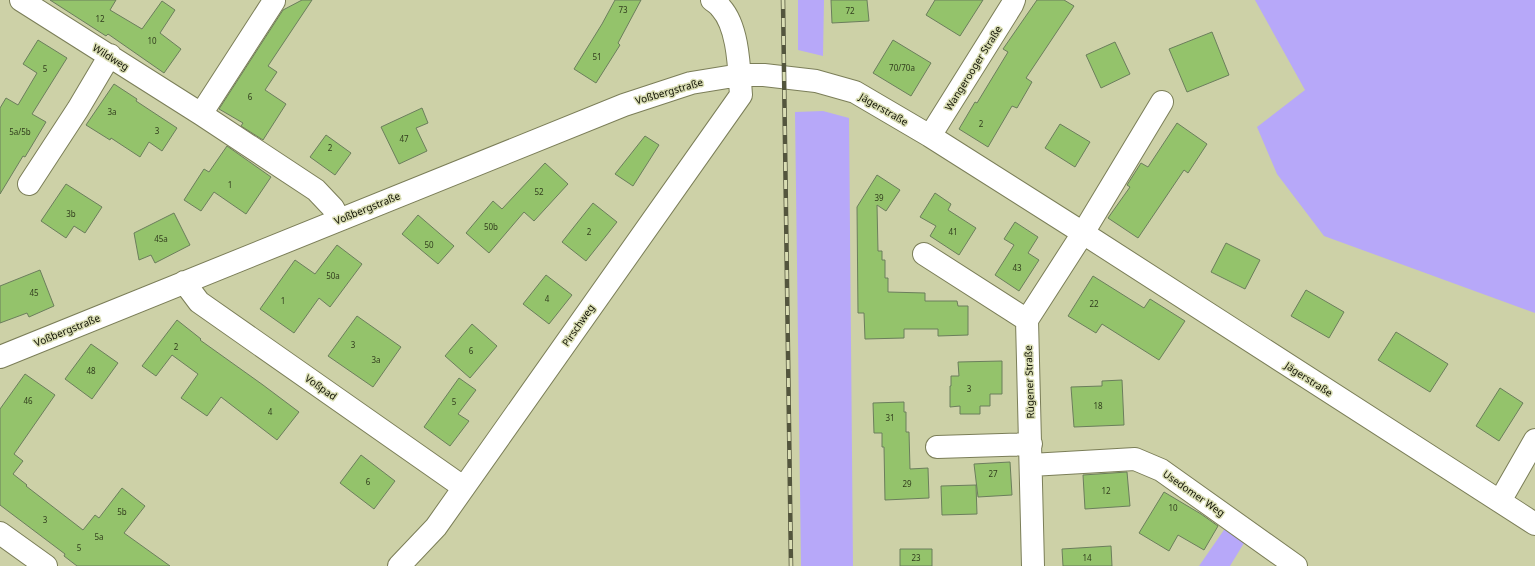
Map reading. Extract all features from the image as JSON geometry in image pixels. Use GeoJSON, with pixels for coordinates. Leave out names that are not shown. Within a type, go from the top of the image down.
{"type":"FeatureCollection","features":[{"type":"Feature","properties":{"kind":"street","name":"Wildweg"},"geometry":{"type":"LineString","coordinates":[[21,0],[201,114],[316,190],[334,208],[339,219]]}},
{"type":"Feature","properties":{"kind":"street"},"geometry":{"type":"LineString","coordinates":[[712,0],[722,8],[733,28],[740,75]]}},
{"type":"Feature","properties":{"kind":"street","name":"Wangerooger Straße"},"geometry":{"type":"LineString","coordinates":[[930,136],[1014,0]]}},
{"type":"Feature","properties":{"kind":"street"},"geometry":{"type":"LineString","coordinates":[[201,114],[274,1]]}},
{"type":"Feature","properties":{"kind":"street"},"geometry":{"type":"LineString","coordinates":[[29,184],[78,109],[110,56]]}},
{"type":"Feature","properties":{"kind":"street","name":"Jägerstraße"},"geometry":{"type":"LineString","coordinates":[[740,75],[784,77],[816,82],[855,92],[930,136],[1083,233],[1535,524]]}},
{"type":"Feature","properties":{"kind":"street","name":"Voßbergstraße"},"geometry":{"type":"LineString","coordinates":[[0,357],[624,105],[691,83],[740,75]]}},
{"type":"Feature","properties":{"kind":"street","name":"Pirschweg"},"geometry":{"type":"LineString","coordinates":[[399,566],[436,527],[741,95],[740,75]]}},
{"type":"Feature","properties":{"kind":"street"},"geometry":{"type":"LineString","coordinates":[[924,254],[1027,320],[1083,233],[1162,102]]}},
{"type":"Feature","properties":{"kind":"street","name":"Voßpad"},"geometry":{"type":"LineString","coordinates":[[184,282],[199,302],[463,487]]}},
{"type":"Feature","properties":{"kind":"street","name":"Rügener Straße"},"geometry":{"type":"LineString","coordinates":[[1027,320],[1033,566]]}},
{"type":"Feature","properties":{"kind":"street"},"geometry":{"type":"LineString","coordinates":[[1500,501],[1535,440]]}},
{"type":"Feature","properties":{"kind":"street"},"geometry":{"type":"LineString","coordinates":[[938,447],[1031,455]]}},
{"type":"Feature","properties":{"kind":"street","name":"Usedomer Weg"},"geometry":{"type":"LineString","coordinates":[[1031,455],[1135,459],[1161,470],[1296,566]]}},
{"type":"Feature","properties":{"kind":"street"},"geometry":{"type":"LineString","coordinates":[[0,533],[46,566]]}},
{"type":"Feature","properties":{"kind":"shaded area"},"geometry":{"type":"Polygon","coordinates":[[[798,0],[824,0],[823,56],[798,50],[798,0]]]}},
{"type":"Feature","properties":{"kind":"shaded area"},"geometry":{"type":"Polygon","coordinates":[[[1255,0],[1535,0],[1535,313],[1324,236],[1277,174],[1257,127],[1305,90],[1255,0]]]}},
{"type":"Feature","properties":{"kind":"shaded area"},"geometry":{"type":"Polygon","coordinates":[[[823,111],[849,118],[853,566],[801,566],[795,112],[823,111]]]}},
{"type":"Feature","properties":{"kind":"shaded area"},"geometry":{"type":"Polygon","coordinates":[[[1226,527],[1244,543],[1230,566],[1199,566],[1226,527]]]}},
{"type":"Feature","properties":{"kind":"building"},"geometry":{"type":"Polygon","coordinates":[[[50,0],[116,0],[110,10],[142,29],[162,1],[175,10],[160,33],[181,49],[164,73],[108,34],[106,36],[50,0]]]}},
{"type":"Feature","properties":{"kind":"building"},"geometry":{"type":"Polygon","coordinates":[[[302,0],[312,0],[268,66],[277,72],[265,90],[286,104],[263,140],[241,126],[243,123],[219,109],[283,10],[302,0]]]}},
{"type":"Feature","properties":{"kind":"building"},"geometry":{"type":"Polygon","coordinates":[[[615,0],[641,0],[618,43],[620,45],[596,83],[574,69],[615,0]]]}},
{"type":"Feature","properties":{"kind":"building"},"geometry":{"type":"Polygon","coordinates":[[[831,0],[867,0],[869,21],[832,23],[831,0]]]}},
{"type":"Feature","properties":{"kind":"building"},"geometry":{"type":"Polygon","coordinates":[[[935,0],[983,0],[960,36],[926,15],[935,0]]]}},
{"type":"Feature","properties":{"kind":"building"},"geometry":{"type":"Polygon","coordinates":[[[1037,0],[1064,0],[1074,6],[1026,78],[1032,82],[1017,108],[1012,106],[988,147],[959,129],[975,102],[977,103],[1008,52],[1003,49],[1037,0]]]}},
{"type":"Feature","properties":{"kind":"building"},"geometry":{"type":"Polygon","coordinates":[[[1212,32],[1229,75],[1187,92],[1169,49],[1212,32]]]}},
{"type":"Feature","properties":{"kind":"building"},"geometry":{"type":"Polygon","coordinates":[[[38,40],[67,58],[32,114],[46,122],[0,194],[0,108],[6,98],[18,105],[37,73],[23,64],[38,40]]]}},
{"type":"Feature","properties":{"kind":"building"},"geometry":{"type":"Polygon","coordinates":[[[893,40],[931,63],[911,96],[873,73],[893,40]]]}},
{"type":"Feature","properties":{"kind":"building"},"geometry":{"type":"Polygon","coordinates":[[[1115,42],[1130,74],[1101,88],[1086,55],[1115,42]]]}},
{"type":"Feature","properties":{"kind":"building"},"geometry":{"type":"Polygon","coordinates":[[[114,84],[137,99],[136,101],[177,128],[162,151],[149,142],[140,157],[111,138],[110,140],[86,125],[114,84]]]}},
{"type":"Feature","properties":{"kind":"building"},"geometry":{"type":"Polygon","coordinates":[[[422,108],[428,123],[416,128],[427,151],[399,164],[381,127],[422,108]]]}},
{"type":"Feature","properties":{"kind":"building"},"geometry":{"type":"Polygon","coordinates":[[[1177,123],[1207,144],[1188,173],[1184,170],[1138,238],[1108,218],[1130,187],[1127,185],[1141,163],[1148,167],[1177,123]]]}},
{"type":"Feature","properties":{"kind":"building"},"geometry":{"type":"Polygon","coordinates":[[[1060,124],[1090,142],[1075,167],[1045,148],[1060,124]]]}},
{"type":"Feature","properties":{"kind":"building"},"geometry":{"type":"Polygon","coordinates":[[[326,135],[351,153],[335,175],[310,157],[326,135]]]}},
{"type":"Feature","properties":{"kind":"building"},"geometry":{"type":"Polygon","coordinates":[[[645,136],[659,145],[633,186],[615,174],[645,136]]]}},
{"type":"Feature","properties":{"kind":"building"},"geometry":{"type":"Polygon","coordinates":[[[227,146],[271,177],[246,214],[214,192],[201,211],[184,200],[204,169],[209,172],[227,146]]]}},
{"type":"Feature","properties":{"kind":"building"},"geometry":{"type":"Polygon","coordinates":[[[545,163],[568,184],[534,221],[524,212],[489,253],[466,233],[493,201],[502,209],[545,163]]]}},
{"type":"Feature","properties":{"kind":"building"},"geometry":{"type":"Polygon","coordinates":[[[877,175],[900,190],[886,211],[877,205],[878,251],[882,251],[882,260],[885,260],[885,278],[888,278],[888,292],[925,293],[925,301],[957,301],[958,306],[968,306],[968,335],[938,336],[938,329],[904,329],[904,338],[865,339],[864,313],[858,313],[857,207],[877,175]]]}},
{"type":"Feature","properties":{"kind":"building"},"geometry":{"type":"Polygon","coordinates":[[[66,184],[102,207],[85,233],[74,226],[66,238],[41,221],[66,184]]]}},
{"type":"Feature","properties":{"kind":"building"},"geometry":{"type":"Polygon","coordinates":[[[935,193],[951,204],[948,210],[976,228],[959,255],[930,236],[936,226],[920,217],[935,193]]]}},
{"type":"Feature","properties":{"kind":"building"},"geometry":{"type":"Polygon","coordinates":[[[593,203],[617,222],[586,261],[562,242],[593,203]]]}},
{"type":"Feature","properties":{"kind":"building"},"geometry":{"type":"Polygon","coordinates":[[[174,213],[190,245],[155,263],[151,255],[139,260],[134,233],[174,213]]]}},
{"type":"Feature","properties":{"kind":"building"},"geometry":{"type":"Polygon","coordinates":[[[418,215],[454,246],[438,264],[402,234],[418,215]]]}},
{"type":"Feature","properties":{"kind":"building"},"geometry":{"type":"Polygon","coordinates":[[[1015,222],[1038,237],[1028,253],[1039,260],[1019,291],[995,275],[1014,245],[1004,239],[1015,222]]]}},
{"type":"Feature","properties":{"kind":"building"},"geometry":{"type":"Polygon","coordinates":[[[1226,243],[1260,260],[1245,289],[1211,272],[1226,243]]]}},
{"type":"Feature","properties":{"kind":"building"},"geometry":{"type":"Polygon","coordinates":[[[337,245],[362,264],[330,307],[319,298],[294,333],[260,309],[295,260],[315,274],[337,245]]]}},
{"type":"Feature","properties":{"kind":"building"},"geometry":{"type":"Polygon","coordinates":[[[40,270],[54,306],[29,317],[27,313],[0,323],[0,286],[40,270]]]}},
{"type":"Feature","properties":{"kind":"building"},"geometry":{"type":"Polygon","coordinates":[[[546,275],[572,295],[549,324],[523,304],[546,275]]]}},
{"type":"Feature","properties":{"kind":"building"},"geometry":{"type":"Polygon","coordinates":[[[1093,276],[1144,308],[1150,299],[1185,321],[1159,360],[1102,324],[1096,333],[1068,316],[1093,276]]]}},
{"type":"Feature","properties":{"kind":"building"},"geometry":{"type":"Polygon","coordinates":[[[1306,290],[1344,312],[1329,338],[1291,316],[1306,290]]]}},
{"type":"Feature","properties":{"kind":"building"},"geometry":{"type":"Polygon","coordinates":[[[357,316],[401,347],[373,387],[328,356],[357,316]]]}},
{"type":"Feature","properties":{"kind":"building"},"geometry":{"type":"Polygon","coordinates":[[[177,320],[201,339],[200,340],[299,412],[277,440],[221,397],[207,416],[181,398],[198,374],[172,355],[156,376],[142,366],[177,320]]]}},
{"type":"Feature","properties":{"kind":"building"},"geometry":{"type":"Polygon","coordinates":[[[472,324],[497,346],[470,378],[445,356],[472,324]]]}},
{"type":"Feature","properties":{"kind":"building"},"geometry":{"type":"Polygon","coordinates":[[[1396,332],[1448,364],[1430,392],[1378,360],[1396,332]]]}},
{"type":"Feature","properties":{"kind":"building"},"geometry":{"type":"Polygon","coordinates":[[[91,344],[118,363],[92,399],[65,379],[91,344]]]}},
{"type":"Feature","properties":{"kind":"building"},"geometry":{"type":"Polygon","coordinates":[[[1002,361],[1002,394],[990,394],[990,406],[980,406],[980,414],[960,414],[960,406],[950,407],[951,376],[959,376],[958,362],[1002,361]]]}},
{"type":"Feature","properties":{"kind":"building"},"geometry":{"type":"Polygon","coordinates":[[[25,374],[55,395],[14,454],[23,461],[13,474],[27,485],[26,486],[83,530],[95,515],[99,518],[122,488],[145,506],[124,533],[170,566],[77,566],[64,556],[65,554],[0,505],[0,409],[25,374]]]}},
{"type":"Feature","properties":{"kind":"building"},"geometry":{"type":"Polygon","coordinates":[[[459,378],[476,390],[458,414],[469,421],[450,446],[424,427],[459,378]]]}},
{"type":"Feature","properties":{"kind":"building"},"geometry":{"type":"Polygon","coordinates":[[[1122,380],[1124,425],[1074,427],[1071,387],[1102,386],[1102,381],[1122,380]]]}},
{"type":"Feature","properties":{"kind":"building"},"geometry":{"type":"Polygon","coordinates":[[[1500,388],[1523,403],[1499,441],[1476,426],[1500,388]]]}},
{"type":"Feature","properties":{"kind":"building"},"geometry":{"type":"Polygon","coordinates":[[[904,402],[904,412],[906,412],[906,432],[909,432],[910,469],[928,468],[929,498],[885,500],[884,447],[882,447],[882,433],[874,433],[873,403],[904,402]]]}},
{"type":"Feature","properties":{"kind":"building"},"geometry":{"type":"Polygon","coordinates":[[[361,455],[395,481],[374,509],[340,483],[361,455]]]}},
{"type":"Feature","properties":{"kind":"building"},"geometry":{"type":"Polygon","coordinates":[[[1010,462],[1012,495],[978,497],[974,464],[1010,462]]]}},
{"type":"Feature","properties":{"kind":"building"},"geometry":{"type":"Polygon","coordinates":[[[1127,472],[1130,506],[1085,509],[1083,475],[1127,472]]]}},
{"type":"Feature","properties":{"kind":"building"},"geometry":{"type":"Polygon","coordinates":[[[976,485],[977,514],[942,515],[941,486],[976,485]]]}},
{"type":"Feature","properties":{"kind":"building"},"geometry":{"type":"Polygon","coordinates":[[[1164,492],[1218,526],[1204,550],[1178,535],[1169,551],[1139,533],[1164,492]]]}},
{"type":"Feature","properties":{"kind":"building"},"geometry":{"type":"Polygon","coordinates":[[[1111,546],[1112,566],[1063,566],[1062,549],[1111,546]]]}},
{"type":"Feature","properties":{"kind":"building"},"geometry":{"type":"Polygon","coordinates":[[[900,549],[932,549],[932,566],[900,566],[900,549]]]}},
{"type":"Feature","properties":{"kind":"railway"},"geometry":{"type":"LineString","coordinates":[[783,0],[791,566]]}}]}
